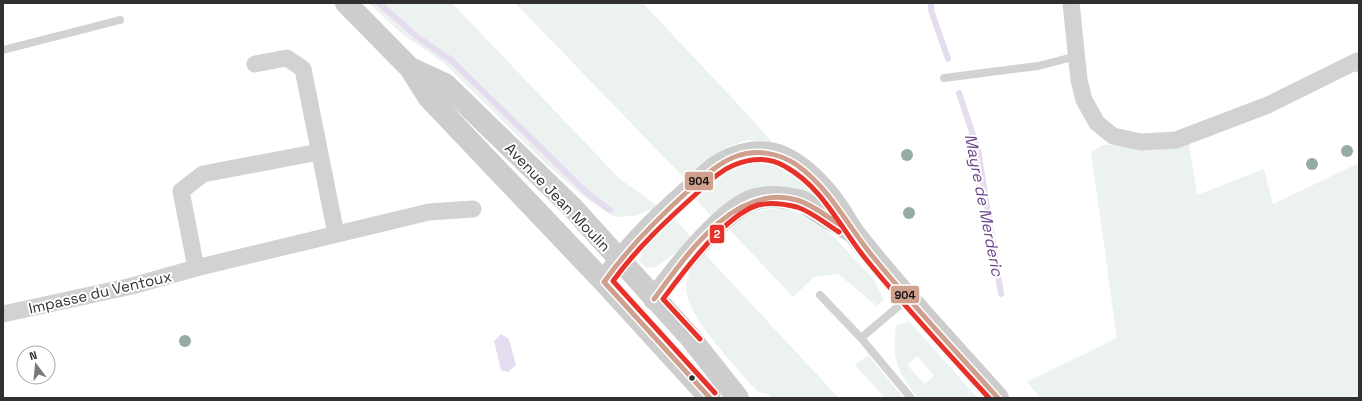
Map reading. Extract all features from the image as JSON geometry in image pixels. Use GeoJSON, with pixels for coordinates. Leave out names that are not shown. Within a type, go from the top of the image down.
{"type":"FeatureCollection","features":[{"type":"Feature","properties":{"kind":"main road","name":"Avenue Jean Moulin"},"geometry":{"type":"LineString","coordinates":[[346,3],[410,68],[429,98],[604,282],[710,398]]}},
{"type":"Feature","properties":{"kind":"main road","name":"Avenue Jean Moulin"},"geometry":{"type":"LineString","coordinates":[[410,68],[445,84],[572,207],[689,336],[738,398]]}},
{"type":"Feature","properties":{"kind":"main road"},"geometry":{"type":"LineString","coordinates":[[604,282],[619,260],[643,232],[726,159],[741,154],[758,152],[782,157],[806,172],[831,197],[854,233],[998,398]]}},
{"type":"Feature","properties":{"kind":"main road"},"geometry":{"type":"LineString","coordinates":[[654,299],[674,272],[718,225],[733,211],[751,201],[769,197],[784,197],[803,202],[854,233]]}},
{"type":"Feature","properties":{"kind":"street"},"geometry":{"type":"LineString","coordinates":[[1071,3],[1079,80],[1084,100],[1097,123],[1113,136],[1141,142],[1176,140],[1268,105],[1357,61],[1359,64]]}},
{"type":"Feature","properties":{"kind":"street"},"geometry":{"type":"LineString","coordinates":[[255,64],[287,58],[303,69],[336,234]]}},
{"type":"Feature","properties":{"kind":"street"},"geometry":{"type":"LineString","coordinates":[[196,268],[181,191],[203,174],[319,152]]}},
{"type":"Feature","properties":{"kind":"street","name":"Impasse du Ventoux"},"geometry":{"type":"LineString","coordinates":[[3,314],[132,286],[196,268],[429,212],[473,209]]}},
{"type":"Feature","properties":{"kind":"lane"},"geometry":{"type":"LineString","coordinates":[[3,50],[120,20]]}},
{"type":"Feature","properties":{"kind":"lane"},"geometry":{"type":"LineString","coordinates":[[944,78],[1038,66],[1077,56]]}},
{"type":"Feature","properties":{"kind":"lane"},"geometry":{"type":"LineString","coordinates":[[820,295],[861,338],[911,398]]}},
{"type":"Feature","properties":{"kind":"lane"},"geometry":{"type":"LineString","coordinates":[[861,338],[909,297]]}},
{"type":"Feature","properties":{"kind":"shaded area"},"geometry":{"type":"Polygon","coordinates":[[[369,3],[452,3],[620,179],[659,207],[634,216],[615,217],[588,200],[546,164],[444,63],[402,34],[369,3]]]}},
{"type":"Feature","properties":{"kind":"shaded area"},"geometry":{"type":"Polygon","coordinates":[[[515,3],[643,3],[772,142],[747,140],[725,148],[686,180],[515,3]]]}},
{"type":"Feature","properties":{"kind":"shaded area"},"geometry":{"type":"Polygon","coordinates":[[[1189,143],[1197,195],[1264,169],[1273,204],[1359,163],[1359,398],[1041,398],[1027,382],[1117,338],[1091,153],[1103,145],[1189,143]]]}},
{"type":"Feature","properties":{"kind":"shaded area"},"geometry":{"type":"Polygon","coordinates":[[[754,162],[783,167],[796,173],[829,206],[800,190],[782,186],[755,188],[714,219],[692,195],[737,166],[754,162]]]}},
{"type":"Feature","properties":{"kind":"shaded area"},"geometry":{"type":"Polygon","coordinates":[[[782,208],[810,217],[834,237],[874,280],[884,300],[877,306],[838,274],[814,277],[793,297],[727,227],[746,214],[782,208]]]}},
{"type":"Feature","properties":{"kind":"shaded area"},"geometry":{"type":"Polygon","coordinates":[[[670,214],[694,240],[656,267],[646,268],[639,261],[644,247],[670,214]]]}},
{"type":"Feature","properties":{"kind":"shaded area"},"geometry":{"type":"Polygon","coordinates":[[[702,251],[839,398],[771,398],[768,394],[758,392],[714,342],[694,313],[688,299],[686,282],[702,251]]]}},
{"type":"Feature","properties":{"kind":"shaded area"},"geometry":{"type":"Polygon","coordinates":[[[909,321],[978,398],[918,398],[905,380],[895,356],[896,326],[909,321]],[[917,356],[907,365],[925,384],[934,376],[917,356]]]}},
{"type":"Feature","properties":{"kind":"shaded area"},"geometry":{"type":"Polygon","coordinates":[[[501,334],[509,339],[516,365],[508,372],[501,370],[494,341],[501,334]]]}},
{"type":"Feature","properties":{"kind":"shaded area"},"geometry":{"type":"Polygon","coordinates":[[[868,355],[904,398],[885,398],[855,365],[868,355]]]}},
{"type":"Feature","properties":{"kind":"waterway"},"geometry":{"type":"LineString","coordinates":[[379,3],[417,37],[451,60],[587,193],[610,210]]}},
{"type":"Feature","properties":{"kind":"waterway","name":"Mayre de Merderic"},"geometry":{"type":"LineString","coordinates":[[931,3],[931,10],[948,59]]}},
{"type":"Feature","properties":{"kind":"waterway","name":"Mayre de Merderic"},"geometry":{"type":"LineString","coordinates":[[959,93],[978,150],[1001,294]]}},
{"type":"Feature","properties":{"kind":"transit line","name":"904"},"geometry":{"type":"LineString","coordinates":[[604,282],[623,257],[654,223],[688,191],[717,167],[730,159],[745,154],[768,153],[775,155],[797,165],[819,184],[861,242],[885,272],[998,398]]}},
{"type":"Feature","properties":{"kind":"transit line","name":"2"},"geometry":{"type":"LineString","coordinates":[[715,393],[613,281],[652,235],[714,178],[734,165],[747,161],[767,160],[774,161],[786,167],[799,175],[810,185],[830,208],[856,246],[880,276],[989,398]]}},
{"type":"Feature","properties":{"kind":"transit line","name":"904"},"geometry":{"type":"LineString","coordinates":[[654,299],[681,263],[714,227],[733,212],[753,202],[774,197],[797,200],[815,208],[842,226]]}},
{"type":"Feature","properties":{"kind":"transit line","name":"2"},"geometry":{"type":"LineString","coordinates":[[700,339],[663,299],[706,245],[732,220],[745,211],[758,205],[783,204],[803,209],[839,232]]}},
{"type":"Feature","properties":{"kind":"transit line","name":"904"},"geometry":{"type":"LineString","coordinates":[[604,282],[710,398]]}}]}
